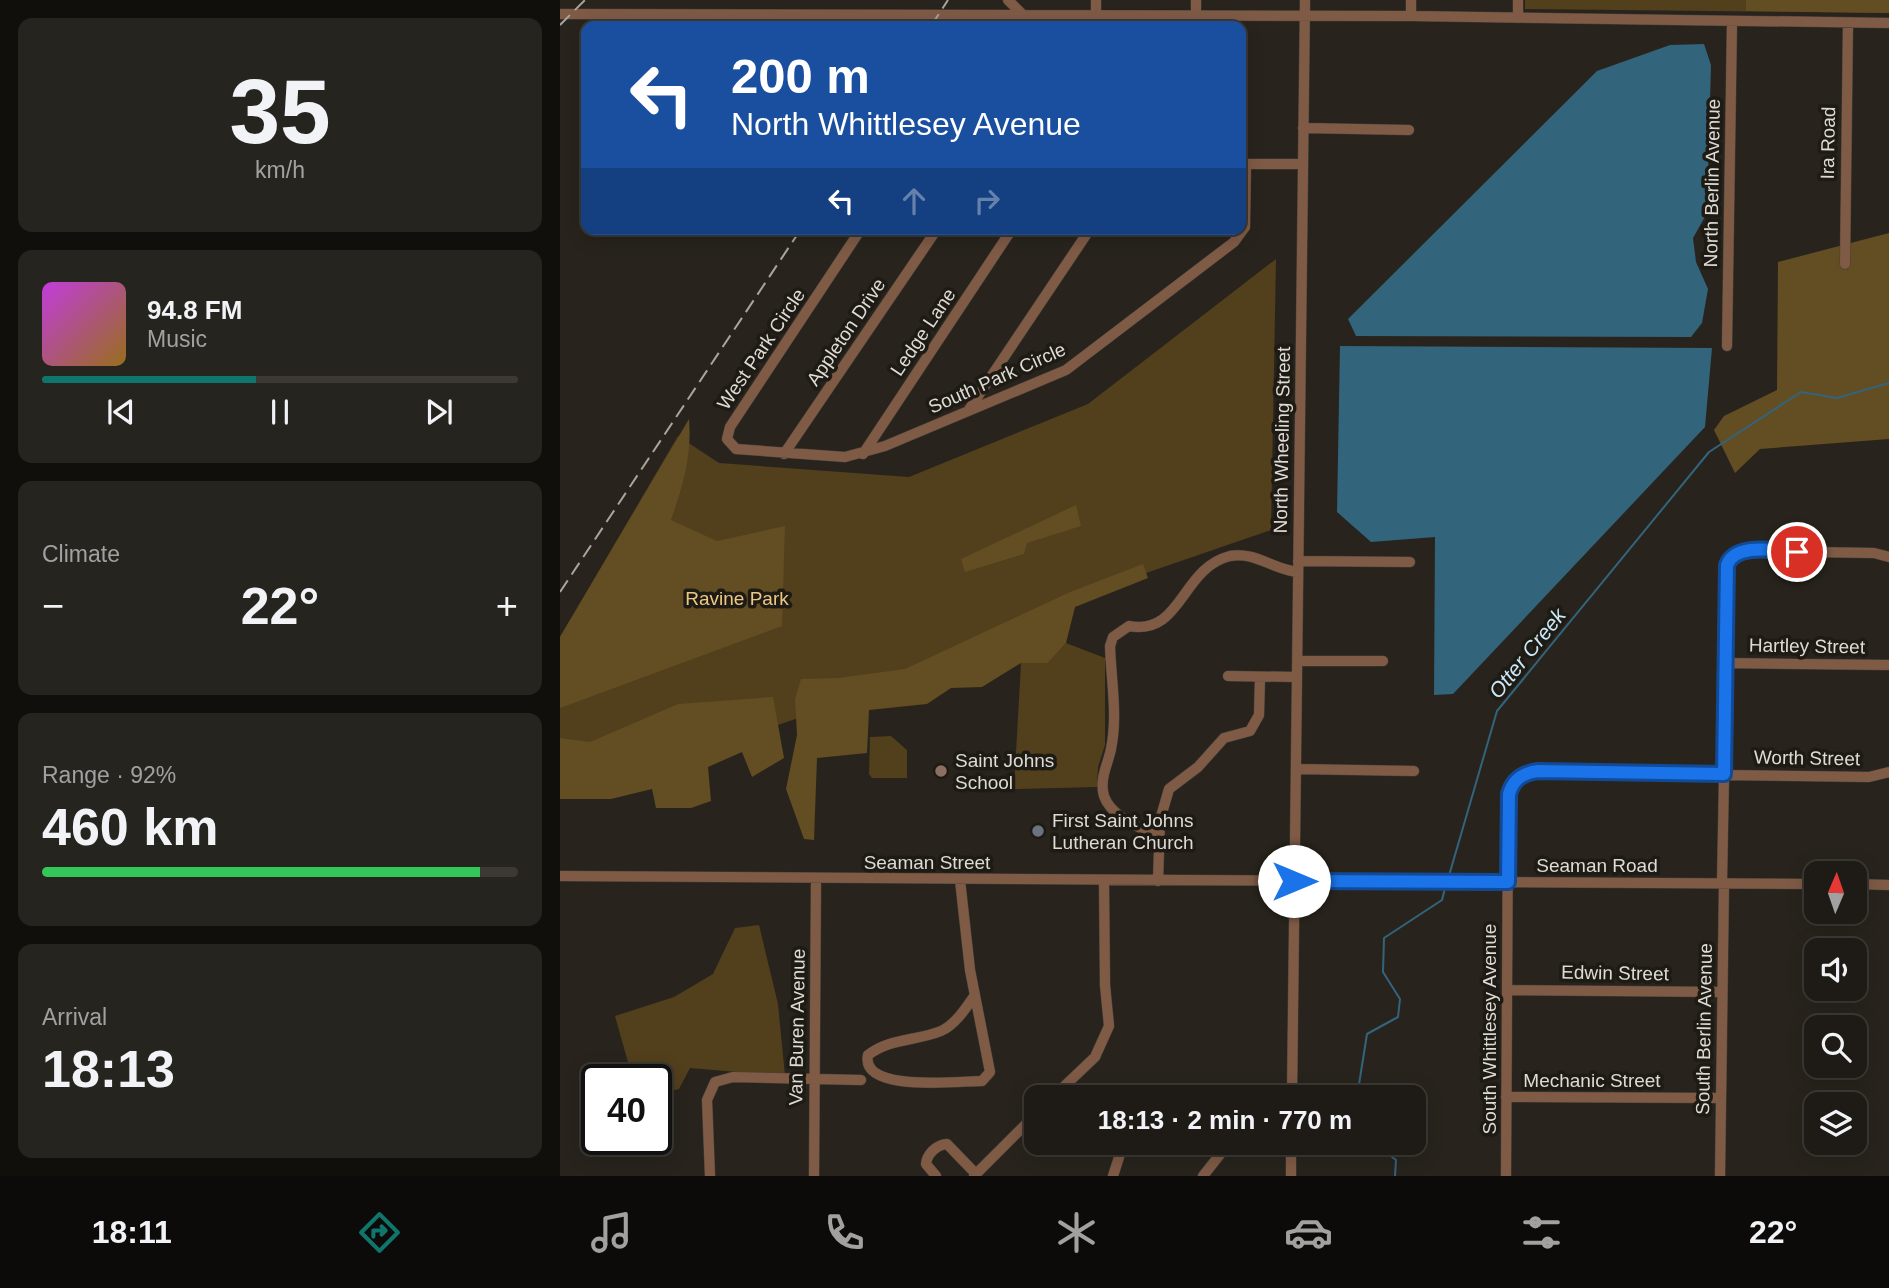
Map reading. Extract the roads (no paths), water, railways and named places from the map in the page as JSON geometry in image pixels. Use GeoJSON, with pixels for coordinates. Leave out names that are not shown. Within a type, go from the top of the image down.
{"type":"FeatureCollection","features":[{"type":"Feature","properties":{"kind":"street"},"geometry":{"type":"LineString","coordinates":[[1009,0],[1023,15]]}},
{"type":"Feature","properties":{"kind":"street"},"geometry":{"type":"LineString","coordinates":[[1096,0],[1096,21]]}},
{"type":"Feature","properties":{"kind":"street"},"geometry":{"type":"LineString","coordinates":[[1196,0],[1196,15]]}},
{"type":"Feature","properties":{"kind":"street","name":"North Wheeling Street"},"geometry":{"type":"LineString","coordinates":[[1292,1085],[1305,0]]}},
{"type":"Feature","properties":{"kind":"street"},"geometry":{"type":"LineString","coordinates":[[1410,16],[1411,0]]}},
{"type":"Feature","properties":{"kind":"street"},"geometry":{"type":"LineString","coordinates":[[1518,0],[1518,18]]}},
{"type":"Feature","properties":{"kind":"street"},"geometry":{"type":"LineString","coordinates":[[560,14],[1023,15],[1096,21],[1196,15],[1304,15],[1889,23]]}},
{"type":"Feature","properties":{"kind":"street","name":"North Berlin Avenue"},"geometry":{"type":"LineString","coordinates":[[1727,346],[1732,21]]}},
{"type":"Feature","properties":{"kind":"street","name":"Ira Road"},"geometry":{"type":"LineString","coordinates":[[1845,264],[1848,23]]}},
{"type":"Feature","properties":{"kind":"street"},"geometry":{"type":"LineString","coordinates":[[1303,128],[1409,130]]}},
{"type":"Feature","properties":{"kind":"street"},"geometry":{"type":"LineString","coordinates":[[1246,164],[1303,164]]}},
{"type":"Feature","properties":{"kind":"street","name":"West Park Circle"},"geometry":{"type":"LineString","coordinates":[[784,454],[736,449],[730,444],[727,434],[857,235]]}},
{"type":"Feature","properties":{"kind":"street","name":"Appleton Drive"},"geometry":{"type":"LineString","coordinates":[[784,454],[933,235]]}},
{"type":"Feature","properties":{"kind":"street","name":"Ledge Lane"},"geometry":{"type":"LineString","coordinates":[[863,454],[1008,235]]}},
{"type":"Feature","properties":{"kind":"street"},"geometry":{"type":"LineString","coordinates":[[968,411],[1086,235]]}},
{"type":"Feature","properties":{"kind":"street","name":"South Park Circle"},"geometry":{"type":"LineString","coordinates":[[784,454],[845,457],[863,454],[1066,370],[1221,254],[1236,235]]}},
{"type":"Feature","properties":{"kind":"street"},"geometry":{"type":"LineString","coordinates":[[1723,883],[1726,568],[1734,554],[1747,551],[1874,552],[1889,557]]}},
{"type":"Feature","properties":{"kind":"street"},"geometry":{"type":"LineString","coordinates":[[1159,837],[1126,820],[1103,795],[1104,769],[1111,751],[1114,727],[1110,646],[1113,637],[1129,626],[1145,629],[1159,624],[1175,607],[1198,574],[1213,562],[1229,556],[1242,555],[1298,567],[1410,562]]}},
{"type":"Feature","properties":{"kind":"street"},"geometry":{"type":"LineString","coordinates":[[1298,661],[1383,661]]}},
{"type":"Feature","properties":{"kind":"street","name":"Hartley Street"},"geometry":{"type":"LineString","coordinates":[[1725,663],[1889,665]]}},
{"type":"Feature","properties":{"kind":"street"},"geometry":{"type":"LineString","coordinates":[[1228,676],[1297,677]]}},
{"type":"Feature","properties":{"kind":"street"},"geometry":{"type":"LineString","coordinates":[[1158,881],[1160,820],[1169,789],[1198,767],[1224,738],[1250,731],[1256,723],[1260,677]]}},
{"type":"Feature","properties":{"kind":"street"},"geometry":{"type":"LineString","coordinates":[[1296,769],[1414,771]]}},
{"type":"Feature","properties":{"kind":"street","name":"Worth Street"},"geometry":{"type":"LineString","coordinates":[[1517,778],[1538,771],[1869,776],[1889,772]]}},
{"type":"Feature","properties":{"kind":"street","name":"South Whittlesey Avenue"},"geometry":{"type":"LineString","coordinates":[[1506,1176],[1509,801],[1517,778]]}},
{"type":"Feature","properties":{"kind":"street","name":"Seaman Street"},"geometry":{"type":"LineString","coordinates":[[560,876],[1294,881]]}},
{"type":"Feature","properties":{"kind":"street","name":"Van Buren Avenue"},"geometry":{"type":"LineString","coordinates":[[814,1176],[816,879]]}},
{"type":"Feature","properties":{"kind":"street"},"geometry":{"type":"LineString","coordinates":[[960,880],[975,995],[990,1072],[984,1080],[892,1081],[875,1075],[868,1067],[868,1055],[880,1046],[941,1031],[951,1024],[975,995]]}},
{"type":"Feature","properties":{"kind":"street"},"geometry":{"type":"LineString","coordinates":[[1066,1085],[1095,1057],[1109,1026],[1105,985],[1104,881]]}},
{"type":"Feature","properties":{"kind":"street","name":"Seaman Road"},"geometry":{"type":"LineString","coordinates":[[1294,881],[1804,884]]}},
{"type":"Feature","properties":{"kind":"street","name":"South Berlin Avenue"},"geometry":{"type":"LineString","coordinates":[[1720,1176],[1723,883]]}},
{"type":"Feature","properties":{"kind":"street"},"geometry":{"type":"LineString","coordinates":[[1867,884],[1889,885]]}},
{"type":"Feature","properties":{"kind":"street","name":"Edwin Street"},"geometry":{"type":"LineString","coordinates":[[1507,990],[1722,992]]}},
{"type":"Feature","properties":{"kind":"street"},"geometry":{"type":"LineString","coordinates":[[710,1176],[708,1100],[715,1082],[733,1077],[861,1080]]}},
{"type":"Feature","properties":{"kind":"street","name":"Mechanic Street"},"geometry":{"type":"LineString","coordinates":[[1506,1097],[1720,1098]]}},
{"type":"Feature","properties":{"kind":"street"},"geometry":{"type":"LineString","coordinates":[[936,1176],[926,1164],[931,1152],[947,1144],[975,1175],[1024,1126]]}},
{"type":"Feature","properties":{"kind":"street"},"geometry":{"type":"LineString","coordinates":[[1113,1176],[1120,1155]]}},
{"type":"Feature","properties":{"kind":"street"},"geometry":{"type":"LineString","coordinates":[[1203,1176],[1220,1155]]}},
{"type":"Feature","properties":{"kind":"street"},"geometry":{"type":"LineString","coordinates":[[1291,1176],[1292,1155]]}},
{"type":"Feature","properties":{"kind":"water"},"geometry":{"type":"Polygon","coordinates":[[[1704,44],[1711,65],[1707,213],[1693,238],[1696,262],[1708,289],[1702,323],[1691,337],[1356,336],[1348,319],[1597,71],[1670,45],[1704,44]]]}},
{"type":"Feature","properties":{"kind":"water"},"geometry":{"type":"Polygon","coordinates":[[[1340,346],[1712,348],[1705,427],[1453,694],[1434,695],[1435,537],[1371,542],[1337,512],[1340,346]]]}},
{"type":"Feature","properties":{"kind":"waterway","name":"Otter Creek"},"geometry":{"type":"LineString","coordinates":[[1448,879],[1497,711],[1709,452],[1801,392],[1837,398],[1889,383]]}},
{"type":"Feature","properties":{"kind":"waterway","name":"Otter Creek"},"geometry":{"type":"LineString","coordinates":[[1359,1085],[1367,1034],[1398,1017],[1400,999],[1383,972],[1384,938],[1442,900],[1446,884]]}},
{"type":"Feature","properties":{"kind":"waterway","name":"Otter Creek"},"geometry":{"type":"LineString","coordinates":[[1390,1155],[1396,1160],[1395,1176]]}},
{"type":"Feature","properties":{"kind":"railway"},"geometry":{"type":"LineString","coordinates":[[560,25],[585,0]]}},
{"type":"Feature","properties":{"kind":"railway"},"geometry":{"type":"LineString","coordinates":[[934,21],[948,0]]}},
{"type":"Feature","properties":{"kind":"railway"},"geometry":{"type":"LineString","coordinates":[[560,592],[797,235]]}},
{"type":"Feature","properties":{"kind":"place","name":"Saint Johns School"},"geometry":{"type":"Point","coordinates":[941,771]}},
{"type":"Feature","properties":{"kind":"place","name":"First Saint Johns Lutheran Church"},"geometry":{"type":"Point","coordinates":[1038,831]}},
{"type":"Feature","properties":{"kind":"park label","name":"Ravine Park"},"geometry":{"type":"Point","coordinates":[737,598]}}]}
